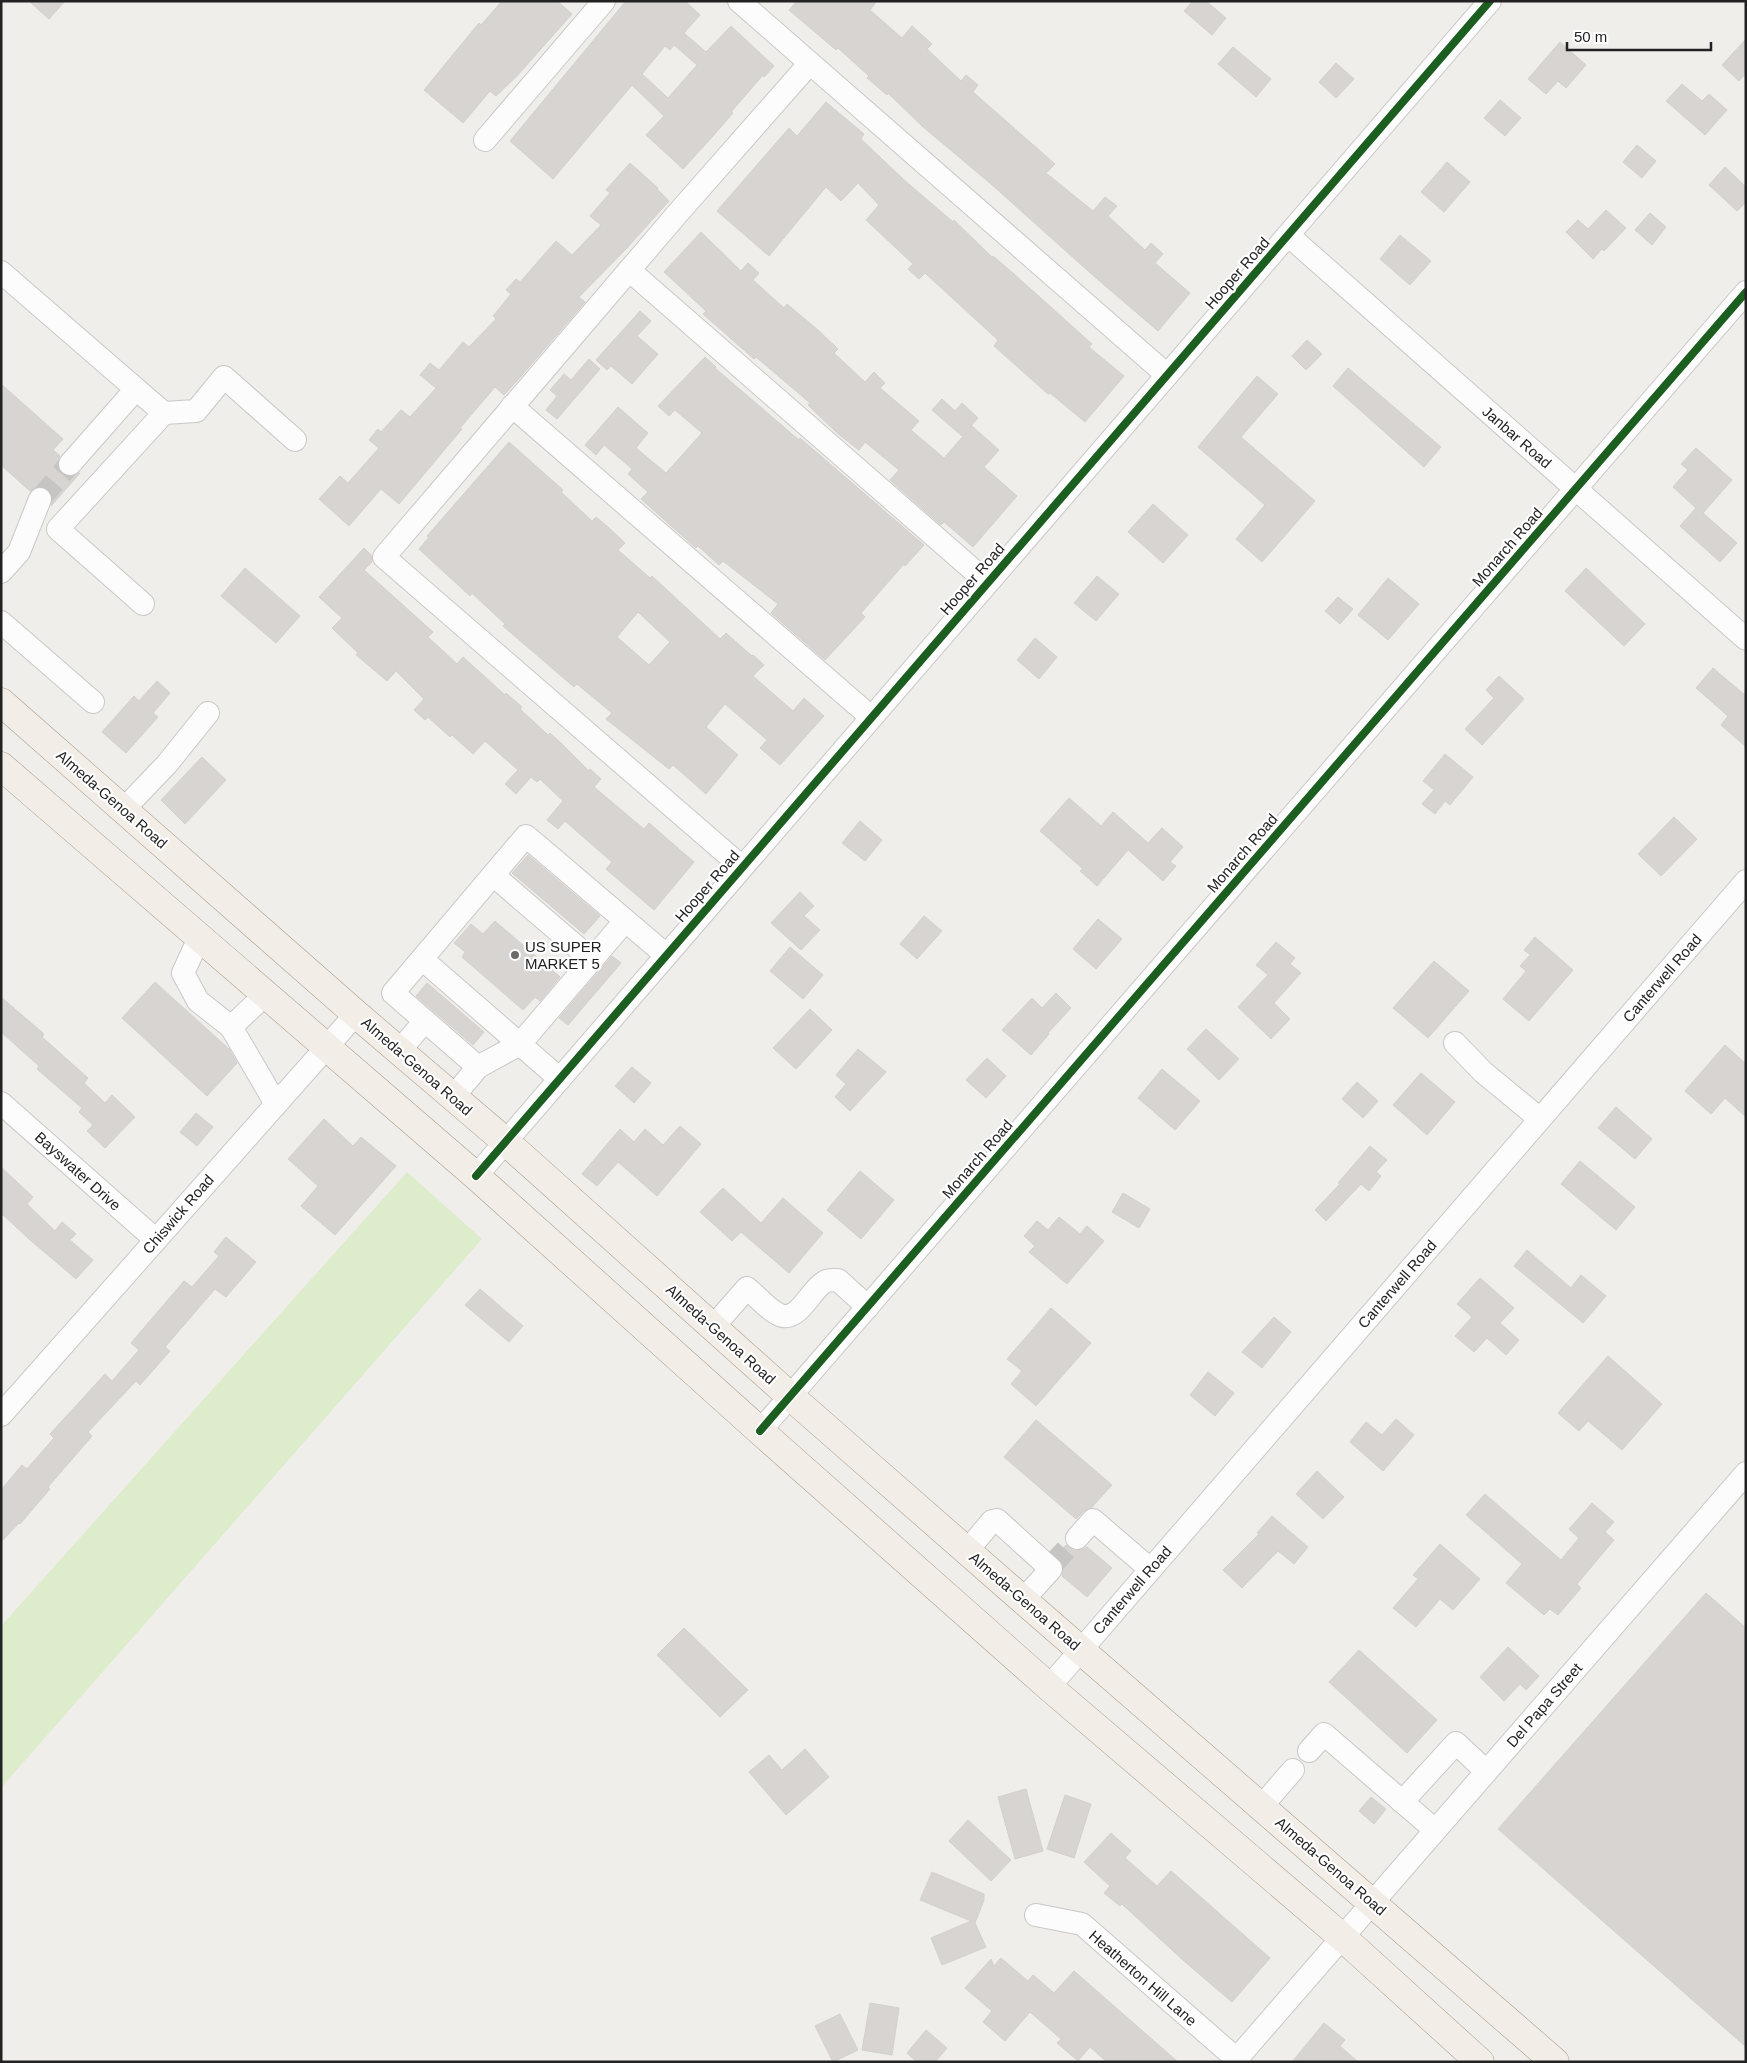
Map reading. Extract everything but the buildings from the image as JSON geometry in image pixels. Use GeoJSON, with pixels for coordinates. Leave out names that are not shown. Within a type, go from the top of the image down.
{"type":"FeatureCollection","features":[{"type":"Feature","properties":{"kind":"main road","name":"Almeda-Genoa Road"},"geometry":{"type":"LineString","coordinates":[[1,702],[356,1014],[506,1142],[790,1396],[1080,1650],[1556,2062]]}},
{"type":"Feature","properties":{"kind":"main road"},"geometry":{"type":"LineString","coordinates":[[1,766],[325,1048],[476,1176],[760,1432],[1049,1687],[1342,1938],[1480,2062]]}},
{"type":"Feature","properties":{"kind":"street"},"geometry":{"type":"LineString","coordinates":[[485,140],[604,1]]}},
{"type":"Feature","properties":{"kind":"street"},"geometry":{"type":"LineString","coordinates":[[739,1],[1167,375]]}},
{"type":"Feature","properties":{"kind":"street","name":"Hooper Road"},"geometry":{"type":"LineString","coordinates":[[476,1176],[1490,1]]}},
{"type":"Feature","properties":{"kind":"street"},"geometry":{"type":"LineString","coordinates":[[742,867],[384,557],[512,406],[810,63]]}},
{"type":"Feature","properties":{"kind":"street","name":"Janbar Road"},"geometry":{"type":"LineString","coordinates":[[1288,235],[1746,639]]}},
{"type":"Feature","properties":{"kind":"street"},"geometry":{"type":"LineString","coordinates":[[630,270],[987,582]]}},
{"type":"Feature","properties":{"kind":"street"},"geometry":{"type":"LineString","coordinates":[[1,272],[164,414]]}},
{"type":"Feature","properties":{"kind":"street","name":"Monarch Road"},"geometry":{"type":"LineString","coordinates":[[760,1432],[1746,292]]}},
{"type":"Feature","properties":{"kind":"street"},"geometry":{"type":"LineString","coordinates":[[1,572],[19,552],[58,529],[164,414],[196,411],[224,377],[295,440]]}},
{"type":"Feature","properties":{"kind":"street"},"geometry":{"type":"LineString","coordinates":[[70,464],[136,389]]}},
{"type":"Feature","properties":{"kind":"street"},"geometry":{"type":"LineString","coordinates":[[512,406],[871,717]]}},
{"type":"Feature","properties":{"kind":"street"},"geometry":{"type":"LineString","coordinates":[[19,552],[40,499]]}},
{"type":"Feature","properties":{"kind":"street"},"geometry":{"type":"LineString","coordinates":[[58,529],[143,604]]}},
{"type":"Feature","properties":{"kind":"street"},"geometry":{"type":"LineString","coordinates":[[1,622],[94,702]]}},
{"type":"Feature","properties":{"kind":"street"},"geometry":{"type":"LineString","coordinates":[[124,809],[167,764],[208,713]]}},
{"type":"Feature","properties":{"kind":"street"},"geometry":{"type":"LineString","coordinates":[[478,1067],[393,993],[526,836],[666,955]]}},
{"type":"Feature","properties":{"kind":"street"},"geometry":{"type":"LineString","coordinates":[[493,875],[592,960]]}},
{"type":"Feature","properties":{"kind":"street","name":"Canterwell Road"},"geometry":{"type":"LineString","coordinates":[[1049,1687],[1746,881]]}},
{"type":"Feature","properties":{"kind":"street"},"geometry":{"type":"LineString","coordinates":[[453,1097],[478,1067],[520,1044],[626,921]]}},
{"type":"Feature","properties":{"kind":"street"},"geometry":{"type":"LineString","coordinates":[[199,938],[183,973],[198,1001],[231,1027],[276,1104]]}},
{"type":"Feature","properties":{"kind":"street"},"geometry":{"type":"LineString","coordinates":[[422,959],[560,1079]]}},
{"type":"Feature","properties":{"kind":"street"},"geometry":{"type":"LineString","coordinates":[[231,1027],[265,995]]}},
{"type":"Feature","properties":{"kind":"street","name":"Chiswick Road"},"geometry":{"type":"LineString","coordinates":[[1,1415],[356,1014]]}},
{"type":"Feature","properties":{"kind":"street"},"geometry":{"type":"LineString","coordinates":[[399,1051],[425,1021]]}},
{"type":"Feature","properties":{"kind":"street"},"geometry":{"type":"LineString","coordinates":[[1456,1043],[1483,1072],[1540,1119]]}},
{"type":"Feature","properties":{"kind":"street","name":"Bayswater Drive"},"geometry":{"type":"LineString","coordinates":[[1,1103],[156,1240]]}},
{"type":"Feature","properties":{"kind":"street"},"geometry":{"type":"LineString","coordinates":[[713,1327],[748,1288],[778,1315],[787,1316],[795,1313],[822,1283],[829,1280],[838,1280],[868,1306]]}},
{"type":"Feature","properties":{"kind":"street","name":"Del Papa Street"},"geometry":{"type":"LineString","coordinates":[[1237,2061],[1372,1902],[1746,1473]]}},
{"type":"Feature","properties":{"kind":"street"},"geometry":{"type":"LineString","coordinates":[[967,1551],[992,1521],[998,1520],[1050,1567],[1050,1571],[1023,1600]]}},
{"type":"Feature","properties":{"kind":"street"},"geometry":{"type":"LineString","coordinates":[[1077,1538],[1093,1520],[1150,1569]]}},
{"type":"Feature","properties":{"kind":"street"},"geometry":{"type":"LineString","coordinates":[[1309,1751],[1324,1734],[1435,1830]]}},
{"type":"Feature","properties":{"kind":"street"},"geometry":{"type":"LineString","coordinates":[[1402,1802],[1456,1743],[1486,1771]]}},
{"type":"Feature","properties":{"kind":"street"},"geometry":{"type":"LineString","coordinates":[[1262,1806],[1293,1770]]}},
{"type":"Feature","properties":{"kind":"street","name":"Heatherton Hill Lane"},"geometry":{"type":"LineString","coordinates":[[1036,1915],[1082,1924],[1237,2061]]}},
{"type":"Feature","properties":{"kind":"green space"},"geometry":{"type":"Polygon","coordinates":[[[407,1172],[482,1239],[1,1788],[1,1626],[407,1172]]]}},
{"type":"Feature","properties":{"kind":"tunnel"},"geometry":{"type":"LineString","coordinates":[[40,499],[70,464]]}},
{"type":"Feature","properties":{"kind":"tunnel"},"geometry":{"type":"LineString","coordinates":[[1051,1566],[1077,1538]]}},
{"type":"Feature","properties":{"kind":"cycle path"},"geometry":{"type":"LineString","coordinates":[[476,1176],[1490,1]]}},
{"type":"Feature","properties":{"kind":"cycle path"},"geometry":{"type":"LineString","coordinates":[[760,1431],[1746,292]]}},
{"type":"Feature","properties":{"kind":"place","name":"US SUPER MARKET 5"},"geometry":{"type":"Point","coordinates":[515,955]}}]}
